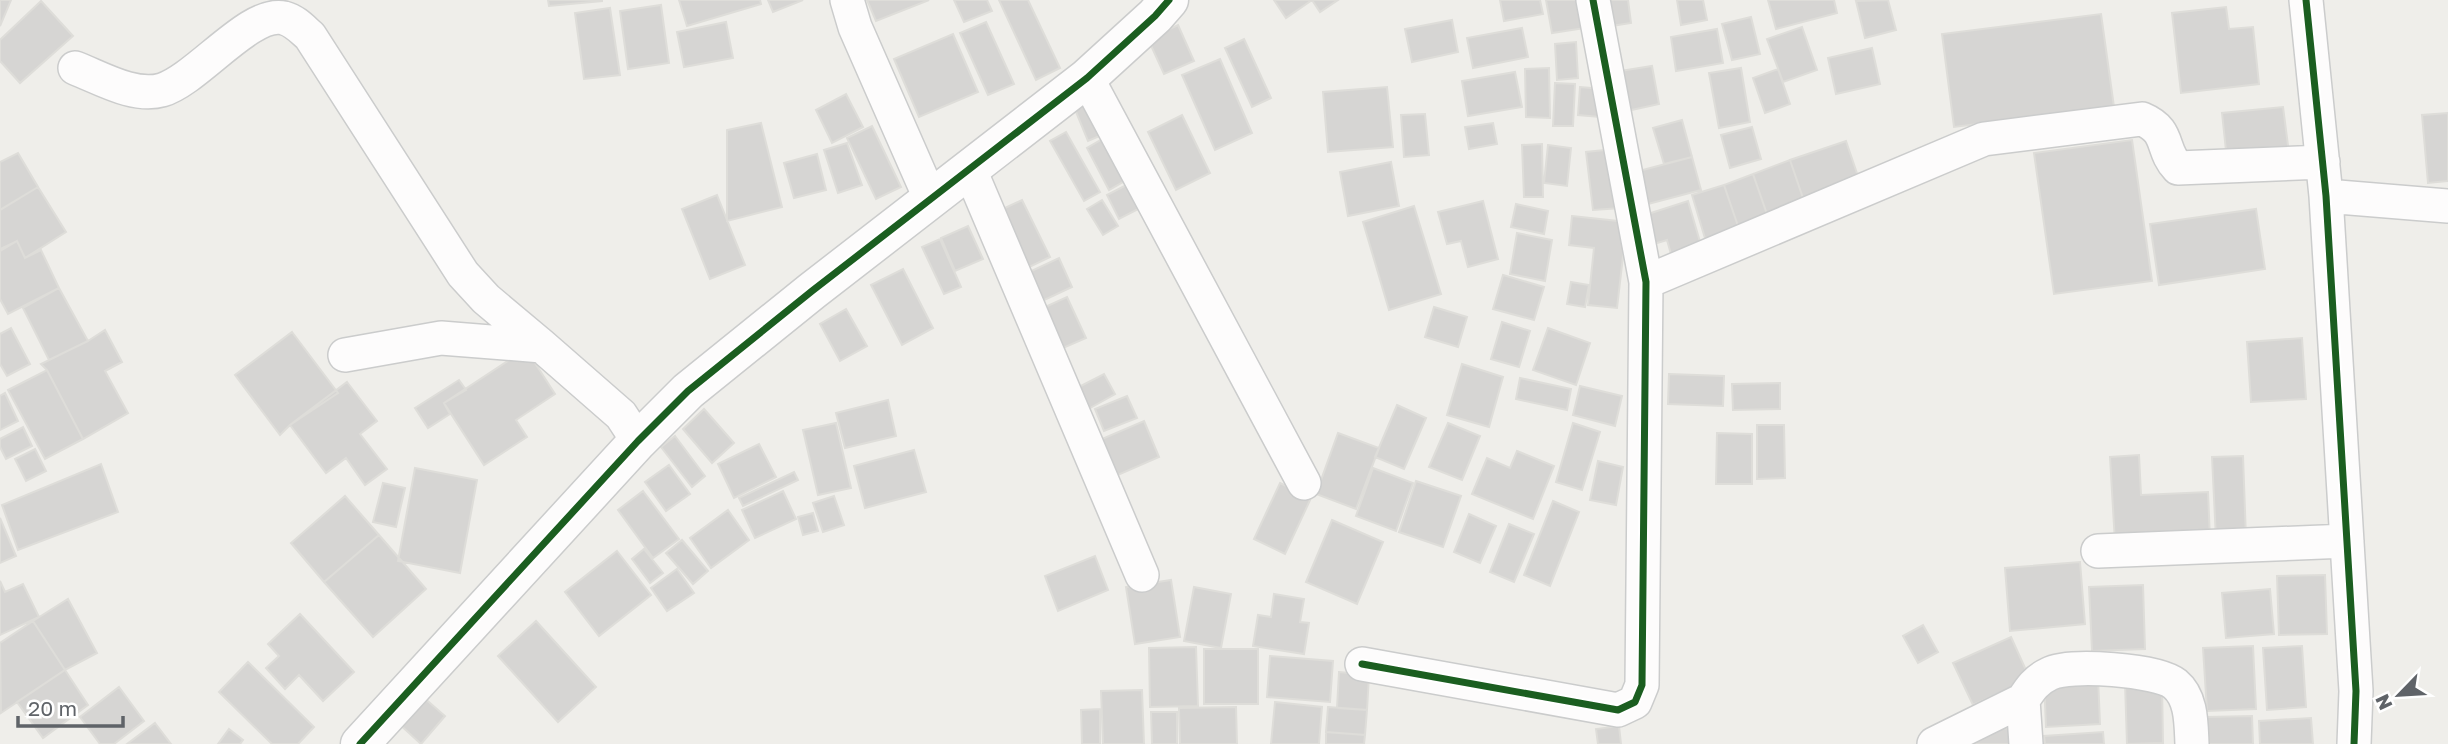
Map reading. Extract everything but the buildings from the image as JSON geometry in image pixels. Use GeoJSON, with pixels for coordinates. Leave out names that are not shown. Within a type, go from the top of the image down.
{"type":"FeatureCollection","features":[{"type":"Feature","properties":{"kind":"street"},"geometry":{"type":"LineString","coordinates":[[847,0],[855,27],[931,200]]}},
{"type":"Feature","properties":{"kind":"street"},"geometry":{"type":"LineString","coordinates":[[360,744],[638,441],[688,391],[811,291],[1087,78],[1169,0]]}},
{"type":"Feature","properties":{"kind":"street"},"geometry":{"type":"LineString","coordinates":[[1362,664],[1618,710],[1636,702],[1642,685],[1646,282],[1594,0]]}},
{"type":"Feature","properties":{"kind":"street"},"geometry":{"type":"LineString","coordinates":[[2306,0],[2326,196],[2356,691],[2354,744]]}},
{"type":"Feature","properties":{"kind":"street"},"geometry":{"type":"LineString","coordinates":[[75,68],[134,90],[160,90],[181,82],[251,27],[267,19],[283,18],[298,25],[310,36],[463,274],[486,299],[621,415],[638,441]]}},
{"type":"Feature","properties":{"kind":"street"},"geometry":{"type":"LineString","coordinates":[[1087,78],[1304,483]]}},
{"type":"Feature","properties":{"kind":"street"},"geometry":{"type":"LineString","coordinates":[[1646,282],[1984,139],[2142,119],[2160,130],[2171,162],[2178,168],[2323,162]]}},
{"type":"Feature","properties":{"kind":"street"},"geometry":{"type":"LineString","coordinates":[[970,170],[1142,575]]}},
{"type":"Feature","properties":{"kind":"street"},"geometry":{"type":"LineString","coordinates":[[2326,196],[2448,206]]}},
{"type":"Feature","properties":{"kind":"street"},"geometry":{"type":"LineString","coordinates":[[345,355],[441,338],[542,346]]}},
{"type":"Feature","properties":{"kind":"street"},"geometry":{"type":"LineString","coordinates":[[2098,551],[2347,541]]}},
{"type":"Feature","properties":{"kind":"street"},"geometry":{"type":"LineString","coordinates":[[1934,744],[2023,700],[2032,685],[2051,672],[2084,667],[2163,677],[2177,685],[2189,704],[2192,744]]}},
{"type":"Feature","properties":{"kind":"street"},"geometry":{"type":"LineString","coordinates":[[2023,700],[2026,744]]}},
{"type":"Feature","properties":{"kind":"cycle path"},"geometry":{"type":"LineString","coordinates":[[360,744],[638,441],[688,391],[812,291],[1087,78],[1169,0]]}},
{"type":"Feature","properties":{"kind":"cycle path"},"geometry":{"type":"LineString","coordinates":[[1362,664],[1618,710],[1635,702],[1642,685],[1646,282],[1593,0]]}},
{"type":"Feature","properties":{"kind":"cycle path"},"geometry":{"type":"LineString","coordinates":[[2306,0],[2326,196],[2356,691],[2354,744]]}}]}
